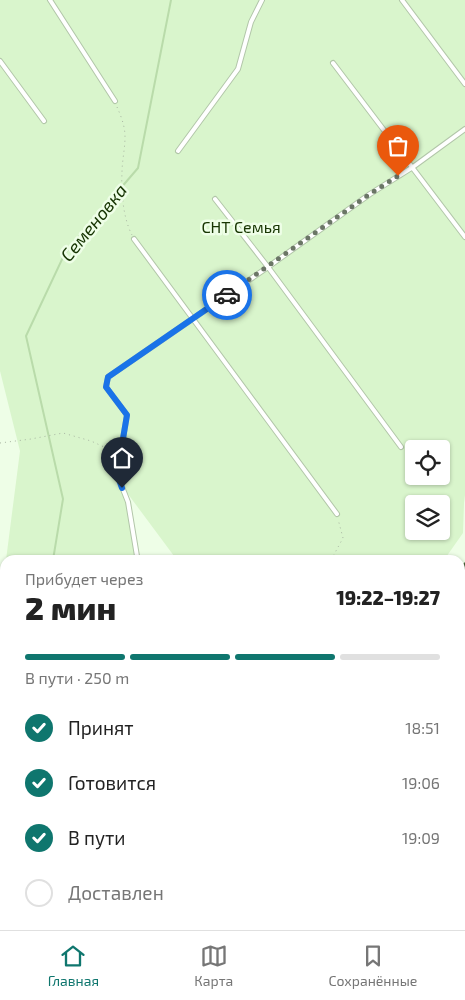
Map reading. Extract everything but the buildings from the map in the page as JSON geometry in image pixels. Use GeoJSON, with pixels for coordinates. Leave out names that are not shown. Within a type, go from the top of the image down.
{"type":"FeatureCollection","features":[{"type":"Feature","properties":{"kind":"lane"},"geometry":{"type":"LineString","coordinates":[[50,0],[114,101]]}},
{"type":"Feature","properties":{"kind":"lane"},"geometry":{"type":"LineString","coordinates":[[178,150],[238,69],[251,22],[262,0]]}},
{"type":"Feature","properties":{"kind":"lane"},"geometry":{"type":"LineString","coordinates":[[402,0],[465,84]]}},
{"type":"Feature","properties":{"kind":"lane"},"geometry":{"type":"LineString","coordinates":[[0,61],[44,121]]}},
{"type":"Feature","properties":{"kind":"lane"},"geometry":{"type":"LineString","coordinates":[[333,63],[465,237]]}},
{"type":"Feature","properties":{"kind":"lane"},"geometry":{"type":"LineString","coordinates":[[138,555],[128,502],[117,474],[127,415],[106,387],[108,377],[465,129]]}},
{"type":"Feature","properties":{"kind":"lane"},"geometry":{"type":"LineString","coordinates":[[215,199],[268,267],[401,447]]}},
{"type":"Feature","properties":{"kind":"lane"},"geometry":{"type":"LineString","coordinates":[[134,239],[337,514]]}},
{"type":"Feature","properties":{"kind":"path"},"geometry":{"type":"LineString","coordinates":[[114,101],[122,120],[125,135],[122,181],[124,205],[128,227],[134,239]]}},
{"type":"Feature","properties":{"kind":"path"},"geometry":{"type":"LineString","coordinates":[[0,443],[63,433],[90,441],[120,454]]}},
{"type":"Feature","properties":{"kind":"path"},"geometry":{"type":"LineString","coordinates":[[334,555],[343,538],[337,514]]}},
{"type":"Feature","properties":{"kind":"green space","name":"СНТ Семья"},"geometry":{"type":"Polygon","coordinates":[[[0,0],[465,0],[465,495],[463,533],[448,555],[173,555],[122,486],[128,502],[137,555],[7,555],[20,451],[0,371],[0,0]]]}},
{"type":"Feature","properties":{"kind":"waterway","name":"Семеновка"},"geometry":{"type":"LineString","coordinates":[[54,555],[63,499],[26,336],[65,253],[138,168],[171,0]]}},
{"type":"Feature","properties":{"kind":"way so far"},"geometry":{"type":"LineString","coordinates":[[227,295],[398,176]]}},
{"type":"Feature","properties":{"kind":"route"},"geometry":{"type":"LineString","coordinates":[[122,488],[117,474],[127,415],[106,387],[108,377],[227,295]]}}]}
